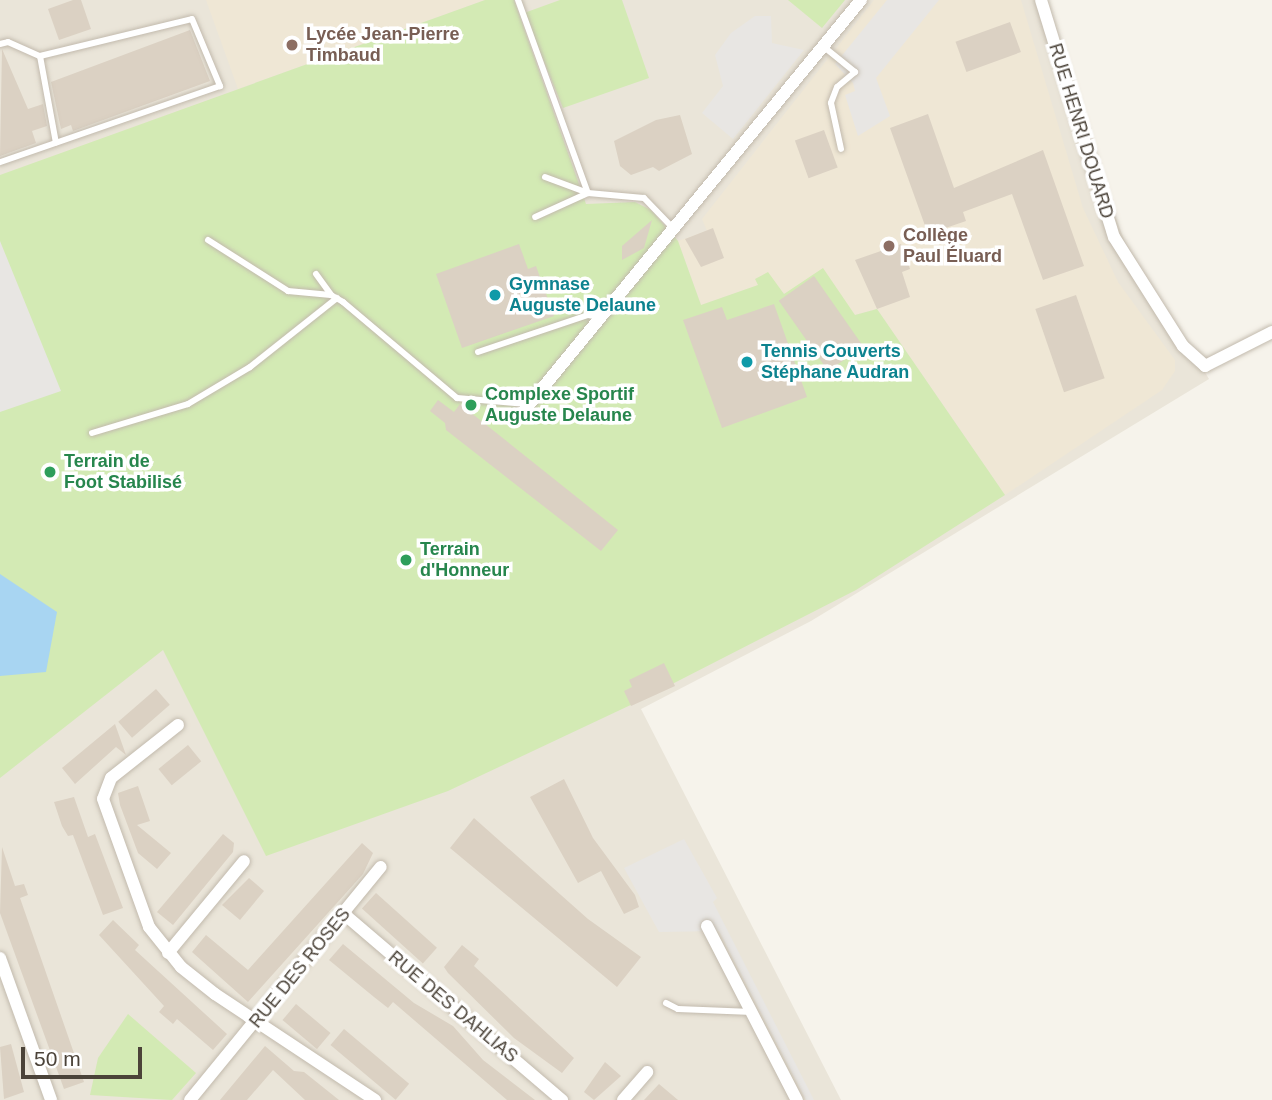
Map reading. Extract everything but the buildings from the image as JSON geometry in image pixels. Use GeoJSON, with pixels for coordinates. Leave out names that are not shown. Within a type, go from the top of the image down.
{"type":"FeatureCollection","features":[{"type":"Feature","properties":{"kind":"street"},"geometry":{"type":"LineString","coordinates":[[525,409],[603,317],[781,94],[861,0]]}},
{"type":"Feature","properties":{"kind":"street","name":"RUE HENRI DOUARD"},"geometry":{"type":"LineString","coordinates":[[1041,0],[1114,237],[1199,363],[1210,363],[1272,332]]}},
{"type":"Feature","properties":{"kind":"street"},"geometry":{"type":"LineString","coordinates":[[177,725],[111,778],[103,799],[149,927],[168,953],[255,1023],[375,1100]]}},
{"type":"Feature","properties":{"kind":"street"},"geometry":{"type":"LineString","coordinates":[[168,953],[244,861]]}},
{"type":"Feature","properties":{"kind":"street","name":"RUE DES ROSES"},"geometry":{"type":"LineString","coordinates":[[190,1100],[381,867]]}},
{"type":"Feature","properties":{"kind":"street","name":"RUE DES DAHLIAS"},"geometry":{"type":"LineString","coordinates":[[344,914],[562,1100]]}},
{"type":"Feature","properties":{"kind":"street"},"geometry":{"type":"LineString","coordinates":[[707,926],[797,1100]]}},
{"type":"Feature","properties":{"kind":"street"},"geometry":{"type":"LineString","coordinates":[[0,958],[51,1100]]}},
{"type":"Feature","properties":{"kind":"street"},"geometry":{"type":"LineString","coordinates":[[623,1100],[648,1072]]}},
{"type":"Feature","properties":{"kind":"lane"},"geometry":{"type":"LineString","coordinates":[[518,0],[589,193]]}},
{"type":"Feature","properties":{"kind":"lane"},"geometry":{"type":"LineString","coordinates":[[0,44],[8,42],[40,56],[192,19],[220,86],[0,162]]}},
{"type":"Feature","properties":{"kind":"lane"},"geometry":{"type":"LineString","coordinates":[[822,45],[855,72],[837,87],[831,103],[841,149]]}},
{"type":"Feature","properties":{"kind":"lane"},"geometry":{"type":"LineString","coordinates":[[40,56],[56,142]]}},
{"type":"Feature","properties":{"kind":"lane"},"geometry":{"type":"LineString","coordinates":[[545,177],[589,193],[644,198],[673,228]]}},
{"type":"Feature","properties":{"kind":"lane"},"geometry":{"type":"LineString","coordinates":[[535,217],[589,193]]}},
{"type":"Feature","properties":{"kind":"lane"},"geometry":{"type":"LineString","coordinates":[[208,240],[288,291],[334,297]]}},
{"type":"Feature","properties":{"kind":"lane"},"geometry":{"type":"LineString","coordinates":[[316,274],[334,297],[451,394],[525,409]]}},
{"type":"Feature","properties":{"kind":"lane"},"geometry":{"type":"LineString","coordinates":[[92,433],[188,404],[250,367],[334,297]]}},
{"type":"Feature","properties":{"kind":"lane"},"geometry":{"type":"LineString","coordinates":[[478,352],[588,315],[603,317]]}},
{"type":"Feature","properties":{"kind":"lane"},"geometry":{"type":"LineString","coordinates":[[666,1003],[678,1009],[752,1012]]}},
{"type":"Feature","properties":{"kind":"shaded area"},"geometry":{"type":"Polygon","coordinates":[[[0,0],[1047,0],[1094,160],[1125,242],[1209,379],[811,621],[641,709],[841,1100],[0,1100],[0,0]]]}},
{"type":"Feature","properties":{"kind":"shaded area","name":"Lycée Jean-Pierre Timbaud"},"geometry":{"type":"Polygon","coordinates":[[[206,0],[485,0],[238,89],[206,0]]]}},
{"type":"Feature","properties":{"kind":"shaded area","name":"Collège Paul Éluard"},"geometry":{"type":"Polygon","coordinates":[[[874,0],[1021,0],[1083,208],[1118,282],[1175,360],[1175,371],[1162,390],[1005,495],[877,309],[855,315],[759,285],[701,305],[678,241],[707,231],[702,219],[874,0]]]}},
{"type":"Feature","properties":{"kind":"shaded area"},"geometry":{"type":"Polygon","coordinates":[[[887,0],[939,0],[876,78],[890,116],[858,136],[845,95],[855,91],[853,83],[835,64],[887,0]]]}},
{"type":"Feature","properties":{"kind":"shaded area"},"geometry":{"type":"Polygon","coordinates":[[[755,16],[771,16],[772,43],[804,50],[733,139],[702,113],[723,86],[715,55],[731,33],[755,16]]]}},
{"type":"Feature","properties":{"kind":"shaded area"},"geometry":{"type":"Polygon","coordinates":[[[0,241],[61,391],[0,412],[0,241]]]}},
{"type":"Feature","properties":{"kind":"shaded area"},"geometry":{"type":"Polygon","coordinates":[[[684,839],[717,898],[713,902],[814,1100],[806,1100],[719,931],[659,932],[624,868],[684,839]]]}},
{"type":"Feature","properties":{"kind":"green space","name":"Complexe Sportif Auguste Delaune"},"geometry":{"type":"Polygon","coordinates":[[[485,0],[514,0],[586,204],[635,202],[651,210],[678,241],[701,305],[758,285],[755,279],[768,272],[784,294],[823,268],[855,315],[877,309],[1005,495],[856,590],[637,702],[448,791],[266,856],[163,650],[0,778],[0,175],[485,0]]]}},
{"type":"Feature","properties":{"kind":"green space"},"geometry":{"type":"Polygon","coordinates":[[[560,0],[622,0],[649,78],[563,108],[524,13],[560,0]]]}},
{"type":"Feature","properties":{"kind":"green space"},"geometry":{"type":"Polygon","coordinates":[[[788,0],[845,0],[822,28],[788,0]]]}},
{"type":"Feature","properties":{"kind":"green space"},"geometry":{"type":"Polygon","coordinates":[[[128,1014],[196,1073],[172,1100],[90,1095],[98,1058],[128,1014]]]}},
{"type":"Feature","properties":{"kind":"water"},"geometry":{"type":"Polygon","coordinates":[[[0,574],[57,612],[46,672],[0,676],[0,574]]]}},
{"type":"Feature","properties":{"kind":"place","name":"Lycée Jean-Pierre Timbaud"},"geometry":{"type":"Point","coordinates":[292,45]}},
{"type":"Feature","properties":{"kind":"place","name":"Collège Paul Éluard"},"geometry":{"type":"Point","coordinates":[889,246]}},
{"type":"Feature","properties":{"kind":"place","name":"Gymnase Auguste Delaune"},"geometry":{"type":"Point","coordinates":[495,295]}},
{"type":"Feature","properties":{"kind":"place","name":"Tennis Couverts Stéphane Audran"},"geometry":{"type":"Point","coordinates":[747,362]}},
{"type":"Feature","properties":{"kind":"place","name":"Complexe Sportif Auguste Delaune"},"geometry":{"type":"Point","coordinates":[471,405]}},
{"type":"Feature","properties":{"kind":"place","name":"Terrain de Foot Stabilisé"},"geometry":{"type":"Point","coordinates":[50,472]}},
{"type":"Feature","properties":{"kind":"place","name":"Terrain d'Honneur"},"geometry":{"type":"Point","coordinates":[406,560]}}]}
